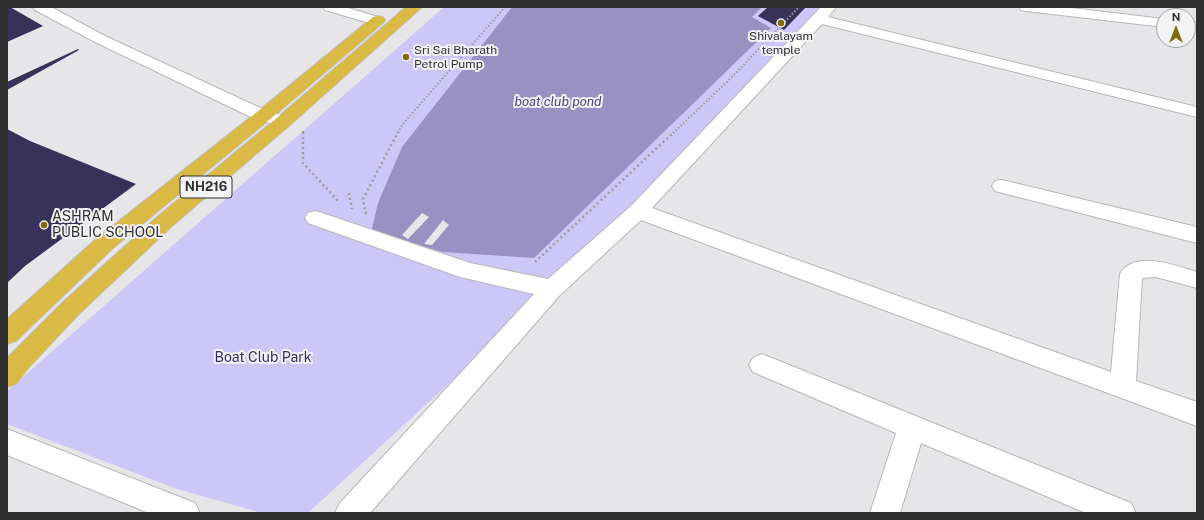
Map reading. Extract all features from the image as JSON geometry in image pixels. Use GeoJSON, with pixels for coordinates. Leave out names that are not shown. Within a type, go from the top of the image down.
{"type":"FeatureCollection","features":[{"type":"Feature","properties":{"kind":"highway","name":"NH216"},"geometry":{"type":"LineString","coordinates":[[7,334],[104,244],[263,116],[394,7]]}},
{"type":"Feature","properties":{"kind":"highway","name":"NH216"},"geometry":{"type":"LineString","coordinates":[[7,376],[21,359],[82,297],[165,221],[284,121],[415,7]]}},
{"type":"Feature","properties":{"kind":"street"},"geometry":{"type":"LineString","coordinates":[[40,7],[100,39],[263,116],[284,121]]}},
{"type":"Feature","properties":{"kind":"street"},"geometry":{"type":"LineString","coordinates":[[330,7],[376,21]]}},
{"type":"Feature","properties":{"kind":"street"},"geometry":{"type":"LineString","coordinates":[[1026,7],[1156,22]]}},
{"type":"Feature","properties":{"kind":"street"},"geometry":{"type":"LineString","coordinates":[[350,513],[552,289],[638,211],[824,13],[1197,112]]}},
{"type":"Feature","properties":{"kind":"street"},"geometry":{"type":"LineString","coordinates":[[1002,186],[1197,235]]}},
{"type":"Feature","properties":{"kind":"street"},"geometry":{"type":"LineString","coordinates":[[638,211],[1197,414]]}},
{"type":"Feature","properties":{"kind":"street"},"geometry":{"type":"LineString","coordinates":[[315,218],[468,271],[552,289]]}},
{"type":"Feature","properties":{"kind":"street"},"geometry":{"type":"LineString","coordinates":[[1123,387],[1131,274],[1140,269],[1156,269],[1197,280]]}},
{"type":"Feature","properties":{"kind":"street"},"geometry":{"type":"LineString","coordinates":[[762,365],[1121,513]]}},
{"type":"Feature","properties":{"kind":"street"},"geometry":{"type":"LineString","coordinates":[[886,513],[912,427]]}},
{"type":"Feature","properties":{"kind":"street"},"geometry":{"type":"LineString","coordinates":[[7,442],[185,513]]}},
{"type":"Feature","properties":{"kind":"path"},"geometry":{"type":"LineString","coordinates":[[367,220],[363,199],[402,125],[505,7]]}},
{"type":"Feature","properties":{"kind":"path"},"geometry":{"type":"LineString","coordinates":[[532,264],[731,78],[799,7]]}},
{"type":"Feature","properties":{"kind":"path"},"geometry":{"type":"LineString","coordinates":[[284,121],[303,127],[302,163],[339,202]]}},
{"type":"Feature","properties":{"kind":"green space","name":"Boat Club Park"},"geometry":{"type":"Polygon","coordinates":[[[444,7],[820,7],[552,289],[308,513],[262,513],[177,489],[7,424],[7,391],[444,7]]]}},
{"type":"Feature","properties":{"kind":"water","name":"boat club pond"},"geometry":{"type":"Polygon","coordinates":[[[512,7],[762,7],[752,17],[771,28],[534,258],[443,252],[371,232],[378,203],[402,147],[512,7]]]}},
{"type":"Feature","properties":{"kind":"pier"},"geometry":{"type":"Polygon","coordinates":[[[422,213],[429,217],[408,239],[402,235],[422,213]]]}},
{"type":"Feature","properties":{"kind":"pier"},"geometry":{"type":"Polygon","coordinates":[[[443,220],[449,225],[432,245],[424,244],[443,220]]]}},
{"type":"Feature","properties":{"kind":"building"},"geometry":{"type":"Polygon","coordinates":[[[7,7],[10,7],[43,26],[7,42],[7,7]]]}},
{"type":"Feature","properties":{"kind":"building","name":"Shivalayam temple"},"geometry":{"type":"Polygon","coordinates":[[[768,7],[806,7],[784,30],[758,16],[768,7]]]}},
{"type":"Feature","properties":{"kind":"building"},"geometry":{"type":"Polygon","coordinates":[[[78,49],[79,50],[7,90],[7,82],[78,49]]]}},
{"type":"Feature","properties":{"kind":"building","name":"ASHRAM PUBLIC SCHOOL"},"geometry":{"type":"Polygon","coordinates":[[[7,129],[30,141],[136,184],[25,266],[7,283],[7,129]]]}},
{"type":"Feature","properties":{"kind":"place","name":"Shivalayam temple"},"geometry":{"type":"Point","coordinates":[781,23]}},
{"type":"Feature","properties":{"kind":"place","name":"Sri Sai Bharath Petrol Pump"},"geometry":{"type":"Point","coordinates":[406,57]}},
{"type":"Feature","properties":{"kind":"place","name":"ASHRAM PUBLIC SCHOOL"},"geometry":{"type":"Point","coordinates":[44,225]}}]}
